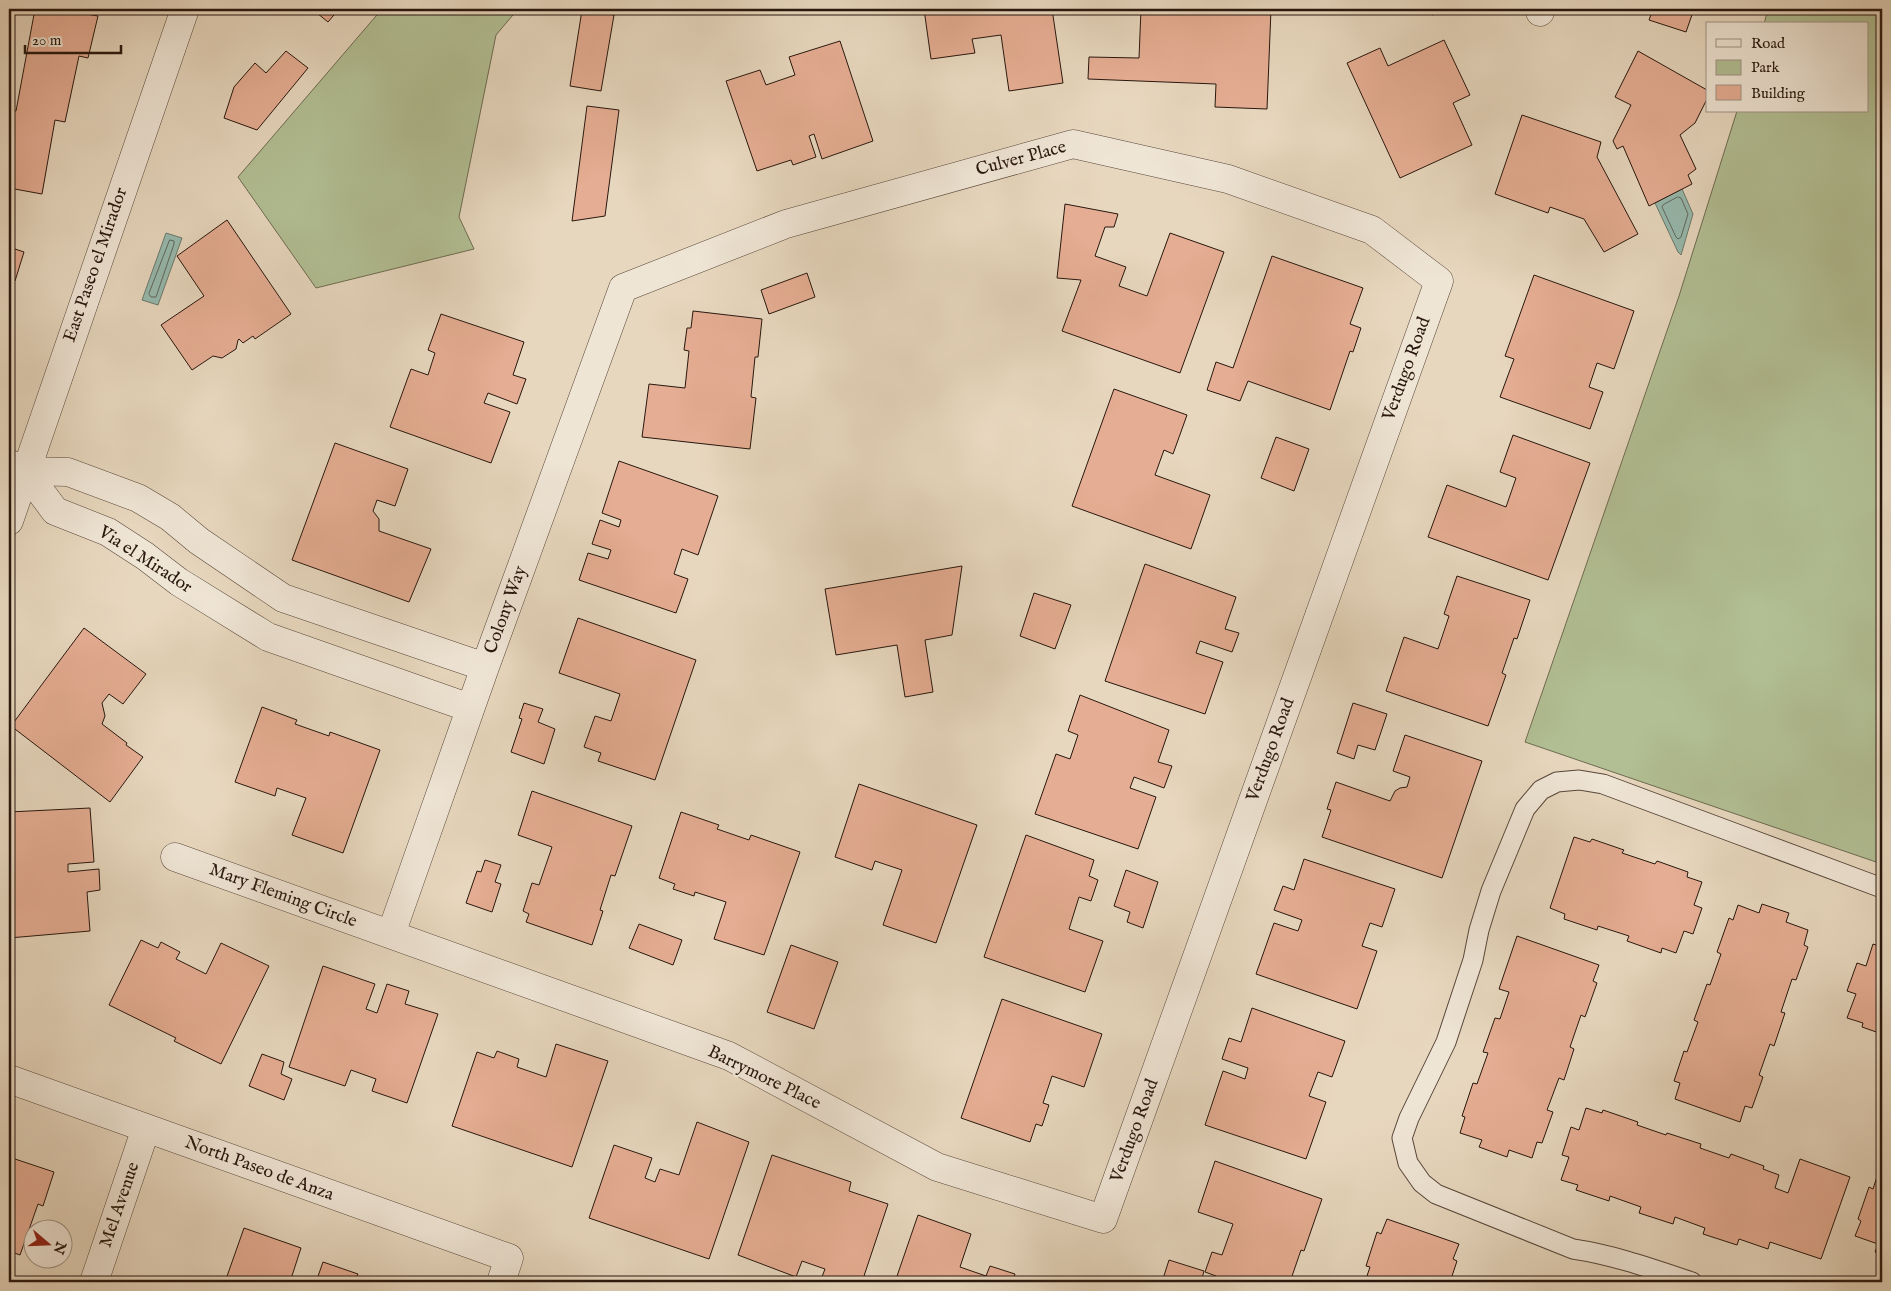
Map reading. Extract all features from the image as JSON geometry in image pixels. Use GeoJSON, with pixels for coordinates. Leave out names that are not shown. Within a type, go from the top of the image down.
{"type":"FeatureCollection","features":[{"type":"Feature","properties":{"kind":"street","name":"East Paseo el Mirador"},"geometry":{"type":"LineString","coordinates":[[9,521],[17,467],[185,9]]}},
{"type":"Feature","properties":{"kind":"street","name":"Culver Place"},"geometry":{"type":"LineString","coordinates":[[624,288],[786,224],[1073,144],[1228,179],[1372,230],[1439,281]]}},
{"type":"Feature","properties":{"kind":"street","name":"Verdugo Road"},"geometry":{"type":"LineString","coordinates":[[1103,1219],[1439,281]]}},
{"type":"Feature","properties":{"kind":"street","name":"Colony Way"},"geometry":{"type":"LineString","coordinates":[[391,934],[485,666],[624,288]]}},
{"type":"Feature","properties":{"kind":"street"},"geometry":{"type":"LineString","coordinates":[[17,467],[68,472],[138,498],[170,517],[198,541],[283,598],[485,666]]}},
{"type":"Feature","properties":{"kind":"street","name":"Via el Mirador"},"geometry":{"type":"LineString","coordinates":[[17,467],[55,511],[108,532],[145,556],[179,582],[268,637],[470,708]]}},
{"type":"Feature","properties":{"kind":"street","name":"Mary Fleming Circle"},"geometry":{"type":"LineString","coordinates":[[175,857],[391,934]]}},
{"type":"Feature","properties":{"kind":"street","name":"Barrymore Place"},"geometry":{"type":"LineString","coordinates":[[391,934],[729,1056],[936,1167],[1103,1219]]}},
{"type":"Feature","properties":{"kind":"street","name":"North Paseo de Anza"},"geometry":{"type":"LineString","coordinates":[[9,1079],[146,1128],[505,1276]]}},
{"type":"Feature","properties":{"kind":"street","name":"Mel Avenue"},"geometry":{"type":"LineString","coordinates":[[94,1282],[146,1128]]}},
{"type":"Feature","properties":{"kind":"lane"},"geometry":{"type":"LineString","coordinates":[[1692,1282],[1621,1259],[1573,1249],[1436,1194],[1422,1183],[1408,1163],[1402,1138],[1409,1118],[1446,1042],[1473,960],[1479,930],[1491,891],[1525,809],[1541,790],[1557,782],[1579,780],[1603,784],[1882,888]]}},
{"type":"Feature","properties":{"kind":"green space"},"geometry":{"type":"Polygon","coordinates":[[[382,9],[518,9],[496,35],[459,217],[474,249],[316,288],[238,177],[382,9]]]}},
{"type":"Feature","properties":{"kind":"green space"},"geometry":{"type":"Polygon","coordinates":[[[1768,9],[1882,9],[1882,864],[1525,742],[1679,296],[1737,112],[1868,112],[1868,22],[1765,22],[1768,9]]]}},
{"type":"Feature","properties":{"kind":"water"},"geometry":{"type":"Polygon","coordinates":[[[1682,189],[1693,214],[1681,255],[1655,203],[1682,189]]]}},
{"type":"Feature","properties":{"kind":"water"},"geometry":{"type":"Polygon","coordinates":[[[166,233],[182,238],[158,305],[142,300],[166,233]]]}},
{"type":"Feature","properties":{"kind":"building"},"geometry":{"type":"Polygon","coordinates":[[[35,9],[58,9],[98,16],[88,58],[79,56],[65,122],[55,120],[42,194],[9,188],[9,110],[16,111],[35,9]]]}},
{"type":"Feature","properties":{"kind":"building"},"geometry":{"type":"Polygon","coordinates":[[[312,9],[339,9],[328,22],[312,9]]]}},
{"type":"Feature","properties":{"kind":"building"},"geometry":{"type":"Polygon","coordinates":[[[924,9],[1052,9],[1063,83],[1009,91],[1001,35],[972,39],[975,53],[931,59],[924,9]]]}},
{"type":"Feature","properties":{"kind":"building"},"geometry":{"type":"Polygon","coordinates":[[[1141,9],[1271,9],[1267,109],[1215,107],[1216,84],[1088,79],[1089,57],[1139,58],[1141,9]]]}},
{"type":"Feature","properties":{"kind":"building"},"geometry":{"type":"Polygon","coordinates":[[[1415,9],[1435,9],[1433,15],[1415,9]]]}},
{"type":"Feature","properties":{"kind":"building"},"geometry":{"type":"Polygon","coordinates":[[[1653,9],[1694,9],[1686,32],[1649,20],[1653,9]]]}},
{"type":"Feature","properties":{"kind":"building"},"geometry":{"type":"Polygon","coordinates":[[[582,10],[614,15],[601,91],[570,86],[582,10]]]}},
{"type":"Feature","properties":{"kind":"building"},"geometry":{"type":"Polygon","coordinates":[[[1444,40],[1470,95],[1453,103],[1472,145],[1400,178],[1347,63],[1380,48],[1388,66],[1444,40]]]}},
{"type":"Feature","properties":{"kind":"building"},"geometry":{"type":"Polygon","coordinates":[[[840,41],[873,141],[822,159],[814,134],[809,136],[816,157],[793,165],[791,160],[757,171],[726,81],[760,70],[766,85],[795,75],[789,57],[840,41]]]}},
{"type":"Feature","properties":{"kind":"building"},"geometry":{"type":"Polygon","coordinates":[[[286,51],[308,68],[257,130],[224,118],[234,87],[255,63],[266,73],[286,51]]]}},
{"type":"Feature","properties":{"kind":"building"},"geometry":{"type":"Polygon","coordinates":[[[1638,51],[1706,89],[1706,101],[1695,123],[1680,135],[1696,169],[1688,175],[1692,184],[1649,206],[1623,146],[1617,149],[1613,141],[1631,105],[1615,97],[1638,51]]]}},
{"type":"Feature","properties":{"kind":"building"},"geometry":{"type":"Polygon","coordinates":[[[587,106],[619,110],[605,216],[572,221],[587,106]]]}},
{"type":"Feature","properties":{"kind":"building"},"geometry":{"type":"Polygon","coordinates":[[[1522,115],[1601,142],[1597,157],[1638,234],[1604,252],[1584,219],[1550,207],[1548,213],[1495,194],[1522,115]]]}},
{"type":"Feature","properties":{"kind":"building"},"geometry":{"type":"Polygon","coordinates":[[[1065,204],[1118,214],[1114,227],[1105,227],[1095,256],[1126,267],[1119,286],[1147,296],[1170,233],[1224,252],[1180,373],[1062,331],[1081,280],[1057,278],[1065,204]]]}},
{"type":"Feature","properties":{"kind":"building"},"geometry":{"type":"Polygon","coordinates":[[[227,220],[291,314],[255,339],[253,336],[243,343],[239,339],[236,349],[222,358],[213,356],[192,370],[161,325],[204,296],[177,256],[227,220]]]}},
{"type":"Feature","properties":{"kind":"building"},"geometry":{"type":"Polygon","coordinates":[[[9,247],[24,252],[15,281],[9,279],[9,247]]]}},
{"type":"Feature","properties":{"kind":"building"},"geometry":{"type":"Polygon","coordinates":[[[1272,256],[1363,288],[1350,324],[1361,328],[1353,352],[1350,351],[1330,410],[1248,381],[1240,401],[1207,390],[1216,362],[1233,368],[1272,256]]]}},
{"type":"Feature","properties":{"kind":"building"},"geometry":{"type":"Polygon","coordinates":[[[807,273],[815,297],[769,314],[761,290],[807,273]]]}},
{"type":"Feature","properties":{"kind":"building"},"geometry":{"type":"Polygon","coordinates":[[[1534,275],[1634,311],[1614,369],[1597,363],[1589,387],[1603,392],[1590,429],[1500,397],[1514,359],[1505,356],[1534,275]]]}},
{"type":"Feature","properties":{"kind":"building"},"geometry":{"type":"Polygon","coordinates":[[[693,311],[762,319],[758,357],[755,357],[751,397],[756,398],[750,449],[642,437],[649,384],[685,388],[689,351],[684,350],[687,328],[691,328],[693,311]]]}},
{"type":"Feature","properties":{"kind":"building"},"geometry":{"type":"Polygon","coordinates":[[[441,314],[524,342],[513,375],[526,379],[517,404],[488,393],[484,403],[510,412],[491,463],[390,427],[411,369],[428,375],[435,353],[428,350],[441,314]]]}},
{"type":"Feature","properties":{"kind":"building"},"geometry":{"type":"Polygon","coordinates":[[[1114,389],[1187,415],[1173,454],[1164,450],[1155,475],[1210,495],[1191,549],[1072,506],[1114,389]]]}},
{"type":"Feature","properties":{"kind":"building"},"geometry":{"type":"Polygon","coordinates":[[[1513,435],[1590,463],[1548,580],[1428,537],[1447,485],[1506,507],[1516,478],[1500,472],[1513,435]]]}},
{"type":"Feature","properties":{"kind":"building"},"geometry":{"type":"Polygon","coordinates":[[[1276,437],[1309,449],[1294,491],[1261,478],[1276,437]]]}},
{"type":"Feature","properties":{"kind":"building"},"geometry":{"type":"Polygon","coordinates":[[[335,443],[408,469],[395,506],[377,500],[373,511],[379,519],[379,531],[431,549],[409,602],[292,560],[335,443]]]}},
{"type":"Feature","properties":{"kind":"building"},"geometry":{"type":"Polygon","coordinates":[[[619,461],[718,496],[698,555],[682,549],[674,574],[688,579],[676,613],[579,580],[588,553],[608,559],[611,550],[592,544],[600,520],[619,527],[621,520],[602,513],[619,461]]]}},
{"type":"Feature","properties":{"kind":"building"},"geometry":{"type":"Polygon","coordinates":[[[1145,564],[1236,597],[1225,629],[1239,633],[1232,652],[1200,641],[1196,653],[1223,662],[1205,714],[1105,681],[1145,564]]]}},
{"type":"Feature","properties":{"kind":"building"},"geometry":{"type":"Polygon","coordinates":[[[962,566],[952,635],[925,640],[933,692],[905,697],[897,645],[836,655],[825,589],[962,566]]]}},
{"type":"Feature","properties":{"kind":"building"},"geometry":{"type":"Polygon","coordinates":[[[1457,576],[1530,600],[1517,639],[1514,638],[1502,673],[1506,675],[1488,726],[1386,691],[1404,637],[1438,649],[1449,616],[1444,614],[1457,576]]]}},
{"type":"Feature","properties":{"kind":"building"},"geometry":{"type":"Polygon","coordinates":[[[1034,593],[1071,605],[1055,649],[1020,636],[1034,593]]]}},
{"type":"Feature","properties":{"kind":"building"},"geometry":{"type":"Polygon","coordinates":[[[578,618],[696,660],[655,780],[598,761],[601,753],[584,747],[595,716],[611,721],[620,694],[559,673],[578,618]]]}},
{"type":"Feature","properties":{"kind":"building"},"geometry":{"type":"Polygon","coordinates":[[[84,628],[146,674],[123,704],[109,694],[102,703],[105,716],[102,724],[143,757],[110,802],[11,726],[84,628]]]}},
{"type":"Feature","properties":{"kind":"building"},"geometry":{"type":"Polygon","coordinates":[[[1080,695],[1169,730],[1158,762],[1172,766],[1164,788],[1134,777],[1130,788],[1156,797],[1138,849],[1035,814],[1056,754],[1070,759],[1078,735],[1068,731],[1080,695]]]}},
{"type":"Feature","properties":{"kind":"building"},"geometry":{"type":"Polygon","coordinates":[[[524,703],[543,709],[538,722],[555,729],[544,764],[511,752],[522,719],[519,718],[524,703]]]}},
{"type":"Feature","properties":{"kind":"building"},"geometry":{"type":"Polygon","coordinates":[[[1353,703],[1387,714],[1375,750],[1358,745],[1354,759],[1337,753],[1353,703]]]}},
{"type":"Feature","properties":{"kind":"building"},"geometry":{"type":"Polygon","coordinates":[[[262,707],[297,720],[295,724],[329,736],[330,732],[380,750],[343,853],[292,835],[306,798],[277,788],[275,796],[235,782],[262,707]]]}},
{"type":"Feature","properties":{"kind":"building"},"geometry":{"type":"Polygon","coordinates":[[[1405,735],[1482,761],[1442,878],[1322,837],[1331,810],[1327,809],[1336,782],[1390,801],[1395,791],[1407,787],[1410,777],[1393,771],[1405,735]]]}},
{"type":"Feature","properties":{"kind":"building"},"geometry":{"type":"Polygon","coordinates":[[[859,784],[977,825],[936,943],[883,925],[902,870],[875,861],[872,870],[835,857],[859,784]]]}},
{"type":"Feature","properties":{"kind":"building"},"geometry":{"type":"Polygon","coordinates":[[[532,791],[632,826],[615,876],[611,875],[600,910],[603,911],[592,945],[526,922],[529,914],[523,911],[532,883],[539,885],[552,847],[518,835],[532,791]]]}},
{"type":"Feature","properties":{"kind":"building"},"geometry":{"type":"Polygon","coordinates":[[[90,808],[94,862],[68,864],[68,872],[99,869],[100,890],[87,892],[90,931],[9,938],[9,812],[90,808]]]}},
{"type":"Feature","properties":{"kind":"building"},"geometry":{"type":"Polygon","coordinates":[[[681,812],[719,825],[717,829],[749,840],[751,835],[800,852],[764,955],[714,939],[726,902],[695,892],[694,896],[673,889],[675,884],[659,878],[681,812]]]}},
{"type":"Feature","properties":{"kind":"building"},"geometry":{"type":"Polygon","coordinates":[[[1026,835],[1094,860],[1089,876],[1098,880],[1091,901],[1079,897],[1069,929],[1103,941],[1085,992],[984,957],[1026,835]]]}},
{"type":"Feature","properties":{"kind":"building"},"geometry":{"type":"Polygon","coordinates":[[[1574,837],[1590,842],[1592,839],[1624,850],[1622,853],[1655,864],[1657,861],[1688,872],[1687,877],[1702,882],[1694,905],[1702,908],[1693,934],[1684,931],[1676,953],[1662,948],[1661,953],[1627,941],[1629,936],[1598,926],[1597,930],[1564,919],[1565,914],[1550,908],[1574,837]]]}},
{"type":"Feature","properties":{"kind":"building"},"geometry":{"type":"Polygon","coordinates":[[[1304,859],[1395,889],[1382,927],[1370,923],[1362,946],[1377,951],[1357,1009],[1256,974],[1274,923],[1298,931],[1302,920],[1274,910],[1283,886],[1294,890],[1304,859]]]}},
{"type":"Feature","properties":{"kind":"building"},"geometry":{"type":"Polygon","coordinates":[[[485,860],[501,865],[495,882],[501,884],[492,912],[466,903],[477,871],[481,872],[485,860]]]}},
{"type":"Feature","properties":{"kind":"building"},"geometry":{"type":"Polygon","coordinates":[[[1126,870],[1158,882],[1143,928],[1127,922],[1130,912],[1114,906],[1126,870]]]}},
{"type":"Feature","properties":{"kind":"building"},"geometry":{"type":"Polygon","coordinates":[[[1762,904],[1789,913],[1786,922],[1808,930],[1804,945],[1808,947],[1796,980],[1792,979],[1781,1012],[1785,1013],[1774,1046],[1770,1044],[1759,1075],[1763,1077],[1752,1108],[1745,1106],[1740,1122],[1675,1099],[1680,1083],[1674,1081],[1684,1051],[1687,1052],[1698,1022],[1694,1020],[1707,984],[1710,985],[1721,954],[1717,952],[1729,918],[1733,920],[1738,905],[1759,913],[1762,904]]]}},
{"type":"Feature","properties":{"kind":"building"},"geometry":{"type":"Polygon","coordinates":[[[639,924],[682,940],[673,965],[629,948],[639,924]]]}},
{"type":"Feature","properties":{"kind":"building"},"geometry":{"type":"Polygon","coordinates":[[[1517,936],[1599,965],[1593,981],[1597,983],[1585,1017],[1581,1015],[1570,1047],[1574,1049],[1564,1080],[1559,1078],[1547,1110],[1553,1112],[1542,1143],[1537,1142],[1532,1158],[1509,1150],[1507,1157],[1479,1147],[1482,1140],[1460,1133],[1465,1117],[1462,1116],[1473,1083],[1477,1084],[1488,1053],[1483,1052],[1495,1018],[1500,1019],[1509,992],[1499,989],[1517,936]]]}},
{"type":"Feature","properties":{"kind":"building"},"geometry":{"type":"Polygon","coordinates":[[[141,940],[158,948],[161,942],[180,952],[176,959],[206,974],[221,943],[269,966],[221,1064],[174,1041],[176,1038],[109,1005],[141,940]]]}},
{"type":"Feature","properties":{"kind":"building"},"geometry":{"type":"Polygon","coordinates":[[[1873,944],[1882,947],[1882,1034],[1862,1027],[1863,1023],[1847,1018],[1856,994],[1847,991],[1857,963],[1866,966],[1873,944]]]}},
{"type":"Feature","properties":{"kind":"building"},"geometry":{"type":"Polygon","coordinates":[[[791,945],[838,962],[814,1029],[767,1012],[791,945]]]}},
{"type":"Feature","properties":{"kind":"building"},"geometry":{"type":"Polygon","coordinates":[[[323,966],[375,984],[366,1009],[377,1013],[387,984],[409,991],[405,1004],[438,1014],[407,1103],[372,1091],[376,1079],[351,1070],[345,1086],[289,1067],[323,966]]]}},
{"type":"Feature","properties":{"kind":"building"},"geometry":{"type":"Polygon","coordinates":[[[1002,999],[1102,1034],[1084,1087],[1052,1076],[1043,1103],[1049,1105],[1042,1126],[1036,1124],[1030,1142],[961,1118],[1002,999]]]}},
{"type":"Feature","properties":{"kind":"building"},"geometry":{"type":"Polygon","coordinates":[[[1252,1008],[1345,1041],[1332,1077],[1318,1072],[1309,1096],[1326,1102],[1306,1159],[1205,1125],[1223,1071],[1245,1079],[1248,1068],[1222,1059],[1229,1038],[1241,1042],[1252,1008]]]}},
{"type":"Feature","properties":{"kind":"building"},"geometry":{"type":"Polygon","coordinates":[[[556,1044],[608,1061],[572,1167],[452,1126],[477,1052],[494,1058],[497,1051],[519,1059],[517,1067],[546,1077],[556,1044]]]}},
{"type":"Feature","properties":{"kind":"building"},"geometry":{"type":"Polygon","coordinates":[[[262,1054],[284,1062],[281,1074],[292,1079],[284,1100],[249,1086],[262,1054]]]}},
{"type":"Feature","properties":{"kind":"building"},"geometry":{"type":"Polygon","coordinates":[[[1586,1108],[1602,1113],[1603,1110],[1638,1122],[1637,1125],[1701,1144],[1700,1148],[1729,1158],[1731,1154],[1764,1166],[1763,1169],[1779,1175],[1775,1188],[1788,1193],[1800,1159],[1850,1177],[1821,1259],[1770,1242],[1768,1249],[1739,1239],[1737,1245],[1703,1234],[1705,1228],[1675,1217],[1673,1224],[1639,1213],[1641,1207],[1610,1196],[1609,1201],[1576,1190],[1578,1185],[1561,1180],[1569,1157],[1562,1155],[1571,1127],[1579,1130],[1586,1108]]]}},
{"type":"Feature","properties":{"kind":"building"},"geometry":{"type":"Polygon","coordinates":[[[697,1122],[749,1142],[709,1259],[589,1218],[614,1145],[652,1158],[645,1178],[655,1182],[660,1169],[679,1175],[697,1122]]]}},
{"type":"Feature","properties":{"kind":"building"},"geometry":{"type":"Polygon","coordinates":[[[772,1155],[851,1182],[849,1191],[888,1204],[862,1282],[820,1282],[825,1269],[802,1261],[796,1277],[738,1255],[772,1155]]]}},
{"type":"Feature","properties":{"kind":"building"},"geometry":{"type":"Polygon","coordinates":[[[9,1157],[54,1172],[43,1206],[38,1204],[33,1218],[22,1218],[22,1249],[20,1255],[9,1251],[9,1157]]]}},
{"type":"Feature","properties":{"kind":"building"},"geometry":{"type":"Polygon","coordinates":[[[1215,1161],[1322,1199],[1304,1251],[1301,1250],[1290,1282],[1214,1282],[1216,1276],[1205,1272],[1212,1252],[1222,1255],[1233,1224],[1198,1212],[1215,1161]]]}},
{"type":"Feature","properties":{"kind":"building"},"geometry":{"type":"Polygon","coordinates":[[[1882,1161],[1882,1254],[1875,1252],[1878,1244],[1855,1236],[1861,1221],[1858,1219],[1869,1187],[1873,1189],[1882,1161]]]}},
{"type":"Feature","properties":{"kind":"building"},"geometry":{"type":"Polygon","coordinates":[[[918,1215],[971,1234],[960,1267],[986,1276],[990,1266],[1015,1274],[1012,1282],[895,1282],[918,1215]]]}},
{"type":"Feature","properties":{"kind":"building"},"geometry":{"type":"Polygon","coordinates":[[[1387,1219],[1459,1244],[1453,1259],[1457,1261],[1450,1282],[1365,1282],[1370,1267],[1366,1266],[1377,1232],[1381,1234],[1387,1219]]]}},
{"type":"Feature","properties":{"kind":"building"},"geometry":{"type":"Polygon","coordinates":[[[244,1228],[301,1248],[290,1282],[225,1282],[244,1228]]]}},
{"type":"Feature","properties":{"kind":"building"},"geometry":{"type":"Polygon","coordinates":[[[1169,1260],[1204,1271],[1201,1282],[1162,1282],[1169,1260]]]}},
{"type":"Feature","properties":{"kind":"building"},"geometry":{"type":"Polygon","coordinates":[[[323,1262],[358,1274],[355,1280],[361,1282],[316,1282],[323,1262]]]}}]}
